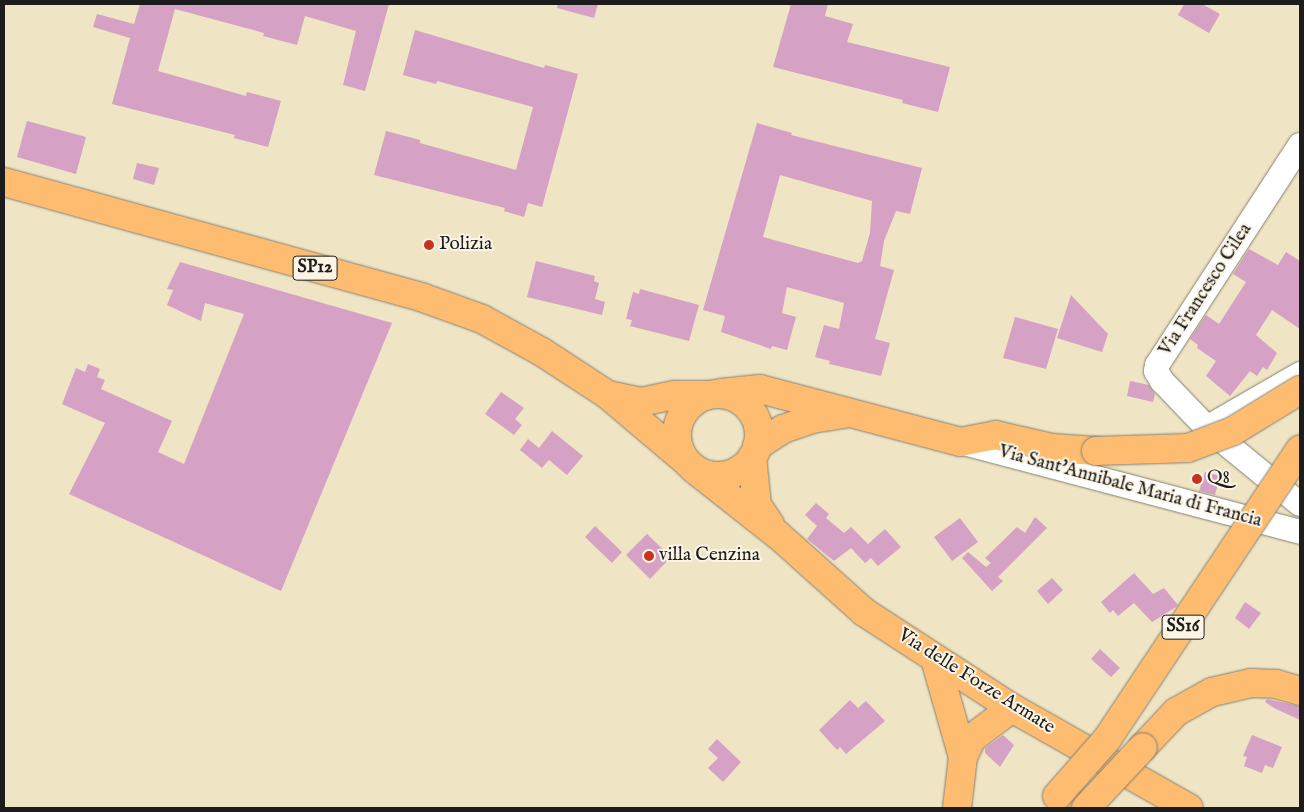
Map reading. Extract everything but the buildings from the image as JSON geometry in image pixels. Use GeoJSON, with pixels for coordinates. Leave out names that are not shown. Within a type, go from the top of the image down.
{"type":"FeatureCollection","features":[{"type":"Feature","properties":{"kind":"main road","name":"SP12"},"geometry":{"type":"LineString","coordinates":[[4,182],[420,297],[482,319],[542,352],[608,395],[689,465]]}},
{"type":"Feature","properties":{"kind":"main road"},"geometry":{"type":"LineString","coordinates":[[852,412],[798,424],[755,451],[738,470],[719,476],[689,465],[676,435],[678,422],[694,400],[713,394],[760,390],[852,412],[960,442],[995,435],[1052,448],[1096,451],[1188,448],[1233,431],[1300,390]]}},
{"type":"Feature","properties":{"kind":"main road","name":"SP12"},"geometry":{"type":"LineString","coordinates":[[608,395],[641,402],[674,395],[713,394]]}},
{"type":"Feature","properties":{"kind":"main road"},"geometry":{"type":"LineString","coordinates":[[713,394],[732,396],[751,410],[757,421],[755,451]]}},
{"type":"Feature","properties":{"kind":"main road","name":"SS16"},"geometry":{"type":"LineString","coordinates":[[1065,805],[1300,450]]}},
{"type":"Feature","properties":{"kind":"main road","name":"Via delle Forze Armate"},"geometry":{"type":"LineString","coordinates":[[755,451],[757,505],[778,535]]}},
{"type":"Feature","properties":{"kind":"main road","name":"Via delle Forze Armate"},"geometry":{"type":"LineString","coordinates":[[689,465],[778,535],[864,612],[1012,708],[1189,808]]}},
{"type":"Feature","properties":{"kind":"main road","name":"SS16"},"geometry":{"type":"LineString","coordinates":[[1065,805],[1171,679],[1300,481]]}},
{"type":"Feature","properties":{"kind":"main road"},"geometry":{"type":"LineString","coordinates":[[935,659],[963,757]]}},
{"type":"Feature","properties":{"kind":"main road"},"geometry":{"type":"LineString","coordinates":[[1065,805],[1143,746],[1176,712],[1212,692],[1251,683],[1276,684],[1300,691]]}},
{"type":"Feature","properties":{"kind":"main road"},"geometry":{"type":"LineString","coordinates":[[957,808],[963,757],[972,738],[1012,708]]}},
{"type":"Feature","properties":{"kind":"street","name":"Via Francesco Cilea"},"geometry":{"type":"LineString","coordinates":[[1300,145],[1157,365],[1162,381],[1207,428],[1300,504]]}},
{"type":"Feature","properties":{"kind":"street"},"geometry":{"type":"LineString","coordinates":[[1207,428],[1300,374]]}},
{"type":"Feature","properties":{"kind":"street","name":"Via Sant'Annibale Maria di Francia"},"geometry":{"type":"LineString","coordinates":[[960,442],[1300,532]]}},
{"type":"Feature","properties":{"kind":"place","name":"Polizia"},"geometry":{"type":"Point","coordinates":[429,245]}},
{"type":"Feature","properties":{"kind":"place","name":"Q8"},"geometry":{"type":"Point","coordinates":[1197,479]}},
{"type":"Feature","properties":{"kind":"place","name":"villa Cenzina"},"geometry":{"type":"Point","coordinates":[649,556]}}]}
